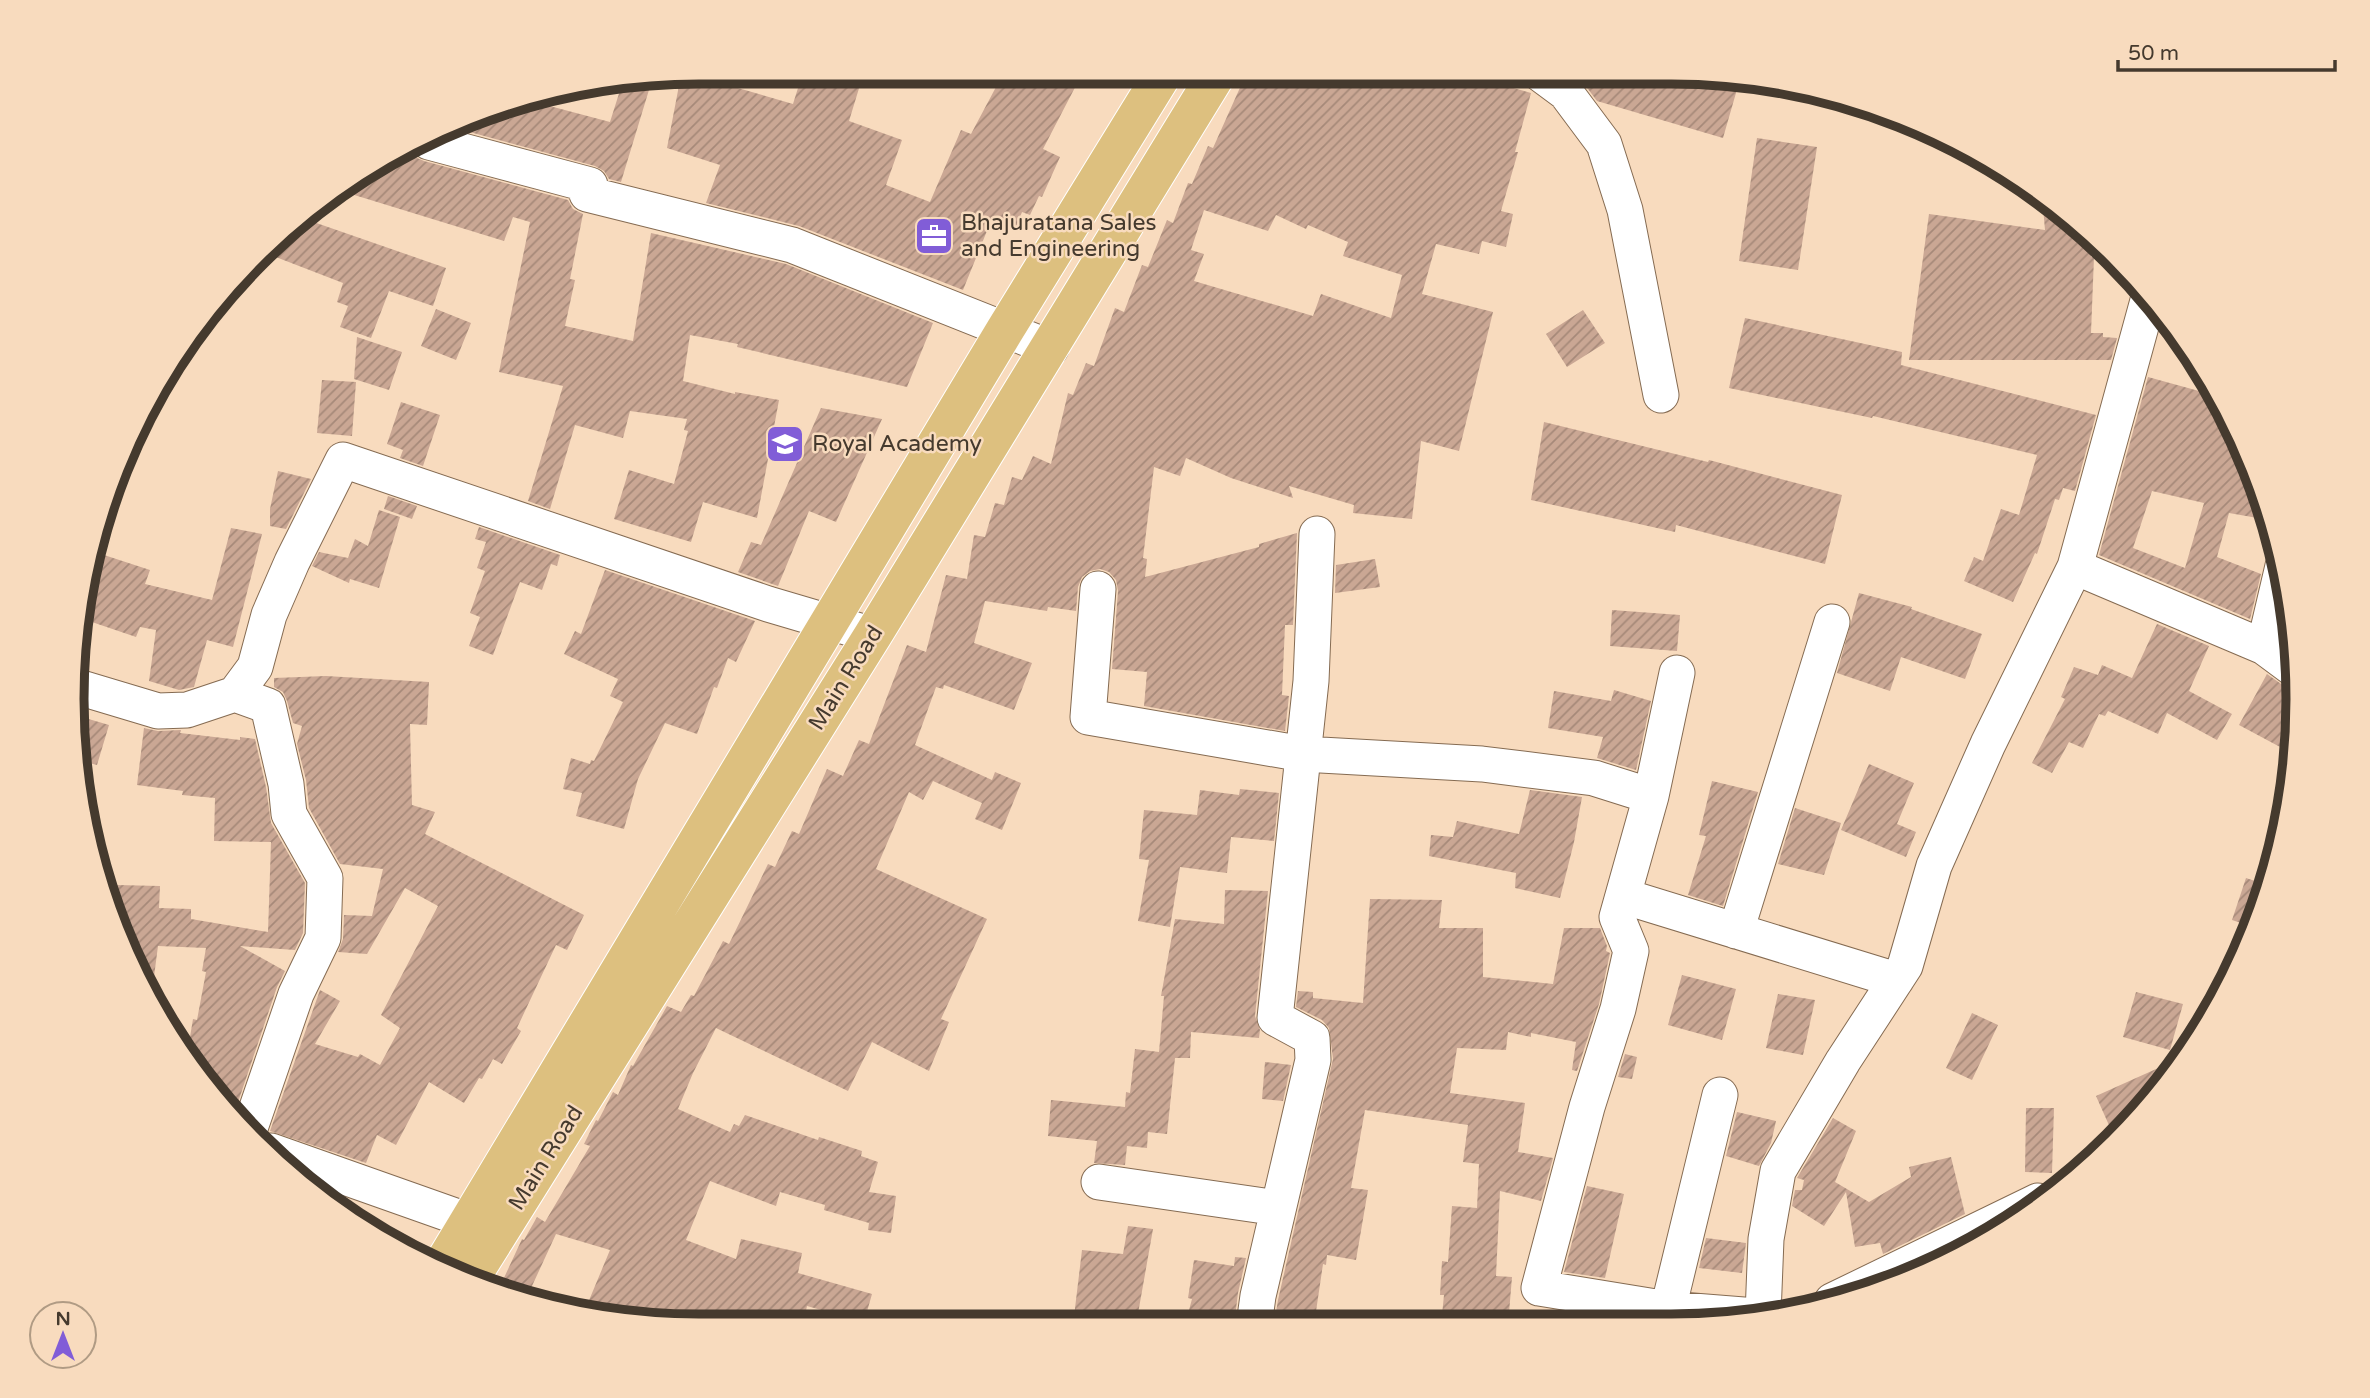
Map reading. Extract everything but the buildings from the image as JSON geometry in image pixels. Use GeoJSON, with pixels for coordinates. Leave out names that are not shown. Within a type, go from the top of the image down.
{"type":"FeatureCollection","features":[{"type":"Feature","properties":{"kind":"main road","name":"Main Road"},"geometry":{"type":"LineString","coordinates":[[472,1270],[484,1228],[830,622],[1157,84]]}},
{"type":"Feature","properties":{"kind":"main road","name":"Main Road"},"geometry":{"type":"LineString","coordinates":[[448,1260],[484,1228],[873,635],[1211,84]]}},
{"type":"Feature","properties":{"kind":"street"},"geometry":{"type":"LineString","coordinates":[[1554,84],[1566,93],[1604,144],[1625,210],[1661,396]]}},
{"type":"Feature","properties":{"kind":"street"},"geometry":{"type":"LineString","coordinates":[[435,144],[590,185],[587,194],[792,245],[1051,348]]}},
{"type":"Feature","properties":{"kind":"street"},"geometry":{"type":"LineString","coordinates":[[1763,1307],[1766,1239],[1778,1171],[1843,1060],[1905,966],[1934,866],[1988,744],[2075,566],[2146,309]]}},
{"type":"Feature","properties":{"kind":"street"},"geometry":{"type":"LineString","coordinates":[[84,689],[158,711],[187,710],[235,694],[255,667],[269,615],[343,460],[768,604],[873,635]]}},
{"type":"Feature","properties":{"kind":"street"},"geometry":{"type":"LineString","coordinates":[[1256,1314],[1313,1060],[1312,1038],[1275,1018],[1311,681],[1317,534]]}},
{"type":"Feature","properties":{"kind":"street"},"geometry":{"type":"LineString","coordinates":[[2075,566],[2264,647],[2285,663]]}},
{"type":"Feature","properties":{"kind":"street"},"geometry":{"type":"LineString","coordinates":[[1098,589],[1088,717],[1303,754],[1482,764],[1594,778],[1651,796]]}},
{"type":"Feature","properties":{"kind":"street"},"geometry":{"type":"LineString","coordinates":[[2264,647],[2277,594]]}},
{"type":"Feature","properties":{"kind":"street"},"geometry":{"type":"LineString","coordinates":[[1736,931],[1832,622]]}},
{"type":"Feature","properties":{"kind":"street"},"geometry":{"type":"LineString","coordinates":[[1677,673],[1651,796],[1617,917],[1631,951],[1618,1009],[1587,1107],[1539,1288],[1668,1308],[1717,1312]]}},
{"type":"Feature","properties":{"kind":"street"},"geometry":{"type":"LineString","coordinates":[[235,694],[268,706],[286,784],[289,814],[325,878],[323,937],[296,994],[252,1121]]}},
{"type":"Feature","properties":{"kind":"street"},"geometry":{"type":"LineString","coordinates":[[1623,896],[1896,980]]}},
{"type":"Feature","properties":{"kind":"street"},"geometry":{"type":"LineString","coordinates":[[1668,1308],[1720,1095]]}},
{"type":"Feature","properties":{"kind":"street"},"geometry":{"type":"LineString","coordinates":[[291,1158],[484,1228]]}},
{"type":"Feature","properties":{"kind":"street"},"geometry":{"type":"LineString","coordinates":[[1099,1182],[1278,1208]]}},
{"type":"Feature","properties":{"kind":"street"},"geometry":{"type":"LineString","coordinates":[[1888,1274],[1991,1224]]}},
{"type":"Feature","properties":{"kind":"place","name":"Bhajuratana Sales and Engineering"},"geometry":{"type":"Point","coordinates":[934,236]}},
{"type":"Feature","properties":{"kind":"place","name":"Royal Academy"},"geometry":{"type":"Point","coordinates":[785,444]}}]}
